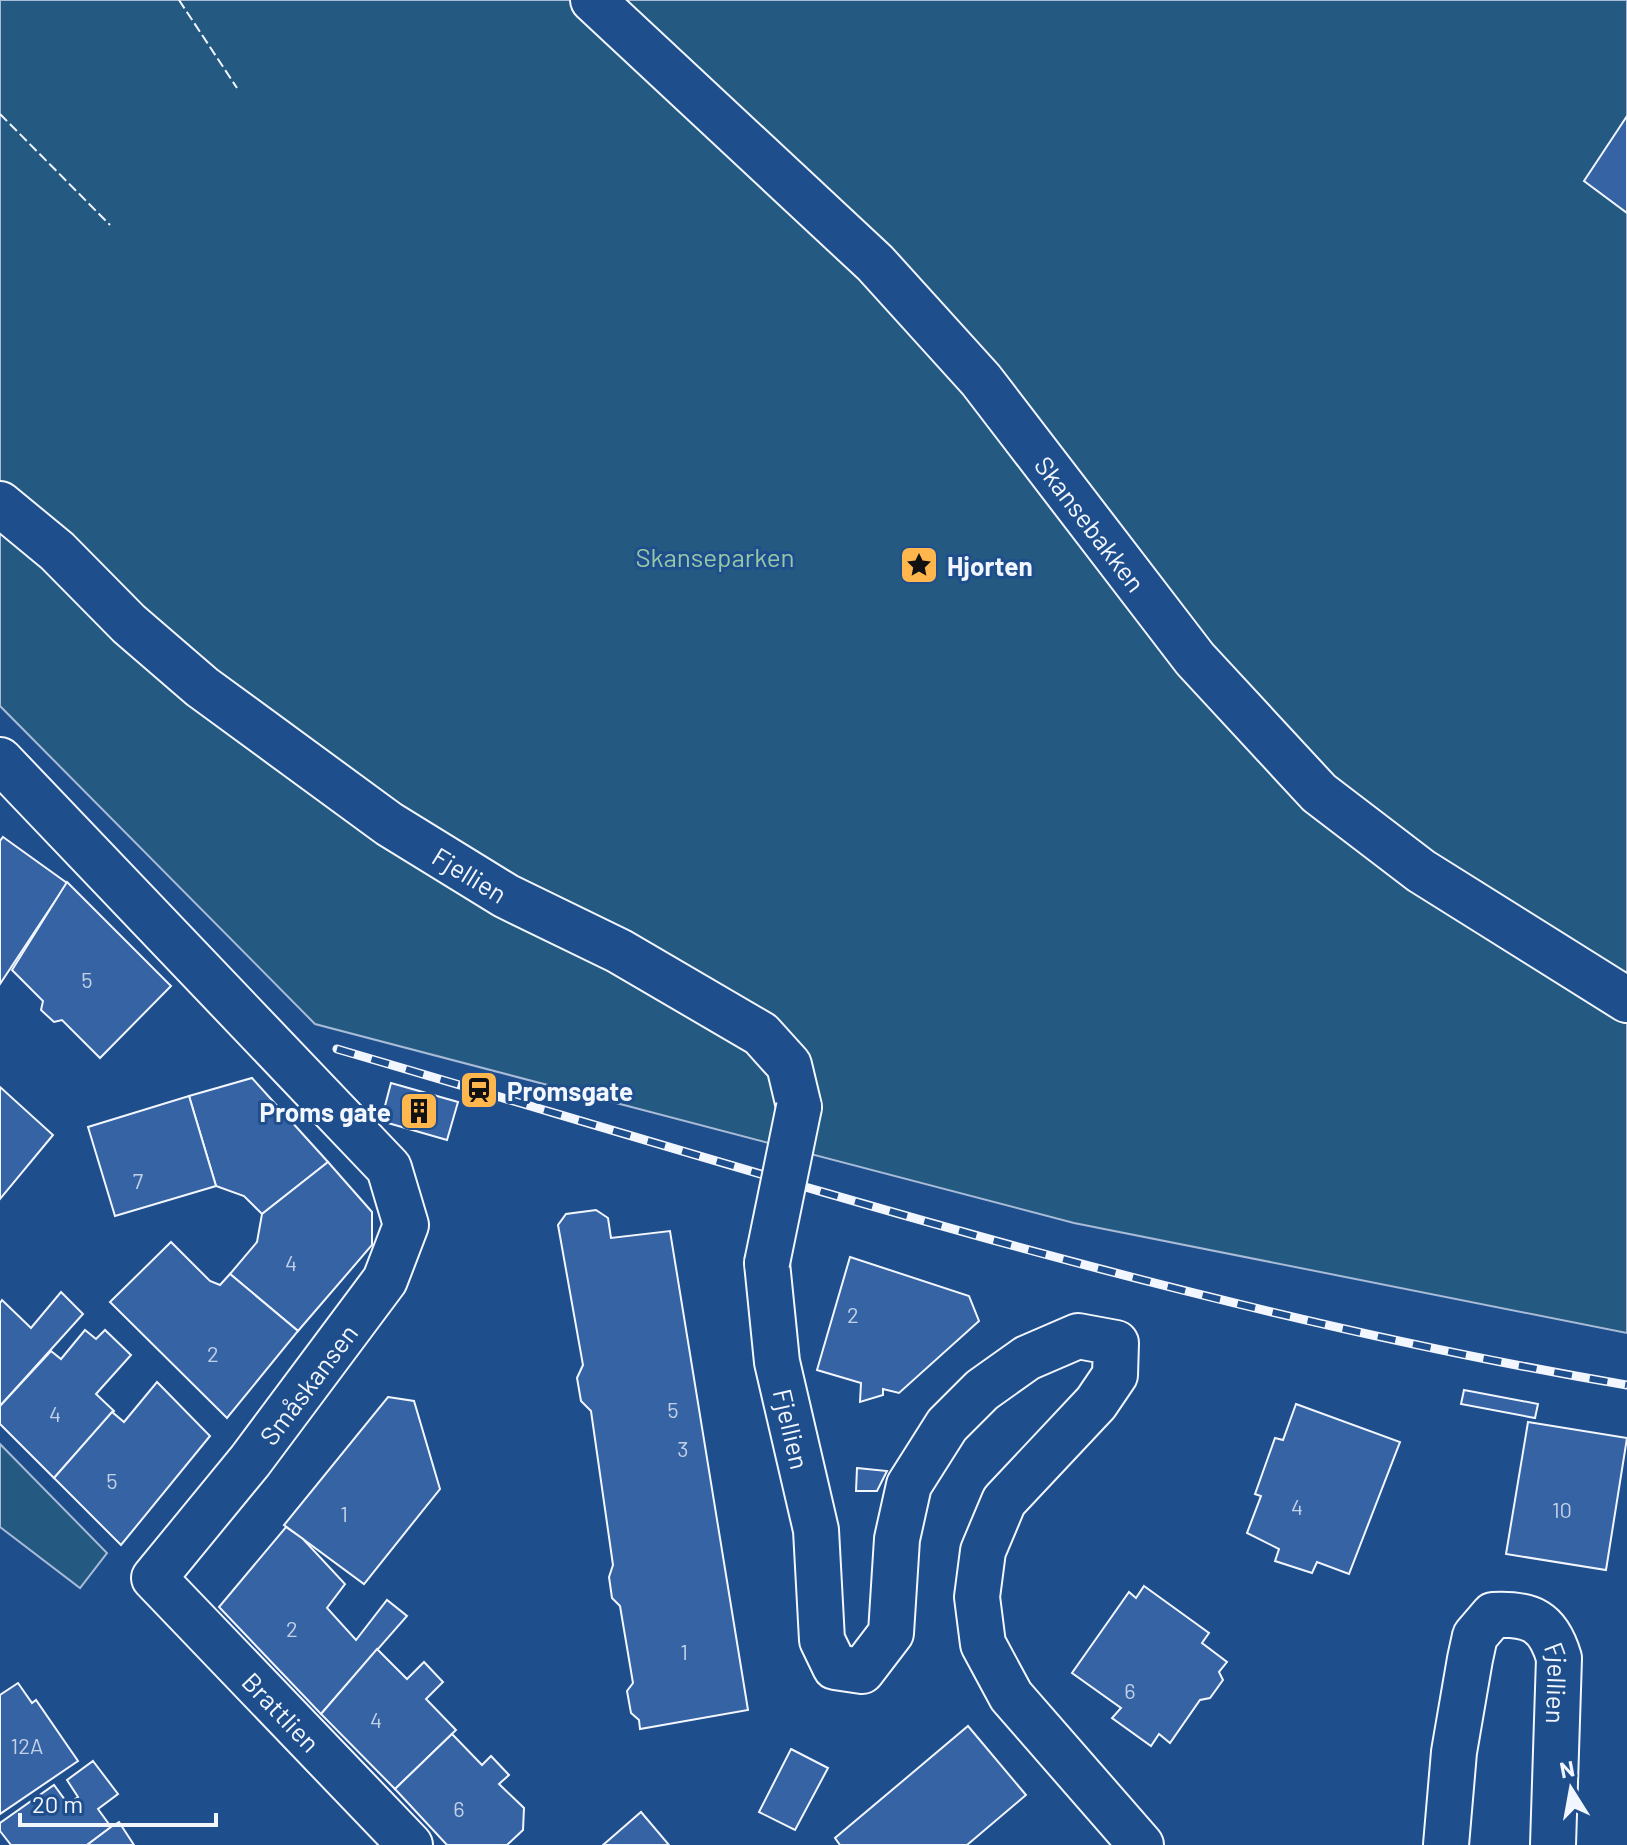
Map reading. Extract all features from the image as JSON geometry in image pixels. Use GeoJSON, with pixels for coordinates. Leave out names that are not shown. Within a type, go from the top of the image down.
{"type":"FeatureCollection","features":[{"type":"Feature","properties":{"kind":"street","name":"Skansebakken"},"geometry":{"type":"LineString","coordinates":[[593,0],[875,263],[981,380],[1195,659],[1319,793],[1421,871],[1627,1000]]}},
{"type":"Feature","properties":{"kind":"street","name":"Fjellien"},"geometry":{"type":"LineString","coordinates":[[0,504],[57,551],[129,624],[202,687],[389,824],[506,896],[619,951],[761,1034],[789,1065],[799,1107],[767,1263],[777,1362],[816,1530],[822,1640],[835,1667],[862,1671],[891,1633],[897,1539],[909,1485],[947,1425],[982,1390],[1027,1358],[1078,1336],[1116,1343],[1115,1375],[1096,1403],[1004,1501],[983,1551],[977,1597],[983,1644],[1011,1696],[1141,1845]]}},
{"type":"Feature","properties":{"kind":"street","name":"Småskansen"},"geometry":{"type":"LineString","coordinates":[[0,760],[389,1168],[406,1225],[385,1280],[250,1461],[154,1578]]}},
{"type":"Feature","properties":{"kind":"street","name":"Brattlien"},"geometry":{"type":"LineString","coordinates":[[154,1578],[410,1845]]}},
{"type":"Feature","properties":{"kind":"street","name":"Fjellien"},"geometry":{"type":"LineString","coordinates":[[1446,1845],[1454,1752],[1475,1636],[1493,1615],[1518,1614],[1542,1625],[1553,1638],[1559,1658],[1553,1845]]}},
{"type":"Feature","properties":{"kind":"green space","name":"Skanseparken"},"geometry":{"type":"Polygon","coordinates":[[[0,0],[1627,0],[1627,1333],[1074,1223],[315,1024],[0,706],[0,0]]]}},
{"type":"Feature","properties":{"kind":"green space"},"geometry":{"type":"Polygon","coordinates":[[[0,1444],[107,1553],[80,1588],[0,1527],[0,1444]]]}},
{"type":"Feature","properties":{"kind":"building"},"geometry":{"type":"Polygon","coordinates":[[[1627,116],[1627,213],[1584,181],[1627,116]]]}},
{"type":"Feature","properties":{"kind":"building"},"geometry":{"type":"Polygon","coordinates":[[[3,837],[67,883],[0,984],[0,841],[3,837]]]}},
{"type":"Feature","properties":{"kind":"building"},"geometry":{"type":"Polygon","coordinates":[[[67,882],[171,986],[100,1058],[62,1020],[54,1022],[41,1010],[43,1001],[12,970],[67,882]]]}},
{"type":"Feature","properties":{"kind":"building"},"geometry":{"type":"Polygon","coordinates":[[[252,1078],[328,1162],[262,1214],[244,1196],[216,1186],[189,1096],[252,1078]]]}},
{"type":"Feature","properties":{"kind":"building","name":"Proms gate"},"geometry":{"type":"Polygon","coordinates":[[[391,1083],[458,1102],[447,1140],[381,1121],[391,1083]]]}},
{"type":"Feature","properties":{"kind":"building"},"geometry":{"type":"Polygon","coordinates":[[[0,1087],[53,1135],[0,1199],[0,1087]]]}},
{"type":"Feature","properties":{"kind":"building"},"geometry":{"type":"Polygon","coordinates":[[[189,1096],[216,1186],[115,1216],[88,1127],[189,1096]]]}},
{"type":"Feature","properties":{"kind":"building"},"geometry":{"type":"Polygon","coordinates":[[[328,1162],[372,1212],[372,1245],[298,1331],[230,1274],[257,1242],[262,1214],[328,1162]]]}},
{"type":"Feature","properties":{"kind":"building"},"geometry":{"type":"Polygon","coordinates":[[[596,1210],[608,1218],[611,1238],[670,1231],[748,1710],[640,1729],[639,1720],[631,1713],[627,1691],[633,1683],[620,1606],[612,1598],[609,1577],[613,1565],[591,1411],[581,1401],[577,1378],[583,1365],[558,1225],[566,1214],[596,1210]]]}},
{"type":"Feature","properties":{"kind":"building"},"geometry":{"type":"Polygon","coordinates":[[[171,1242],[210,1281],[220,1285],[230,1274],[298,1331],[227,1418],[110,1302],[171,1242]]]}},
{"type":"Feature","properties":{"kind":"building"},"geometry":{"type":"Polygon","coordinates":[[[850,1257],[969,1296],[979,1321],[899,1393],[883,1389],[883,1395],[860,1402],[861,1383],[817,1370],[850,1257]]]}},
{"type":"Feature","properties":{"kind":"building"},"geometry":{"type":"Polygon","coordinates":[[[61,1292],[83,1314],[0,1406],[0,1303],[2,1300],[31,1328],[61,1292]]]}},
{"type":"Feature","properties":{"kind":"building"},"geometry":{"type":"Polygon","coordinates":[[[85,1330],[96,1339],[105,1330],[131,1355],[96,1394],[114,1411],[54,1478],[0,1424],[0,1406],[51,1351],[61,1359],[85,1330]]]}},
{"type":"Feature","properties":{"kind":"building"},"geometry":{"type":"Polygon","coordinates":[[[157,1382],[210,1436],[121,1545],[54,1478],[112,1412],[124,1422],[157,1382]]]}},
{"type":"Feature","properties":{"kind":"building"},"geometry":{"type":"Polygon","coordinates":[[[1464,1390],[1538,1404],[1535,1418],[1461,1404],[1464,1390]]]}},
{"type":"Feature","properties":{"kind":"building"},"geometry":{"type":"Polygon","coordinates":[[[388,1397],[414,1401],[440,1489],[364,1584],[284,1525],[388,1397]]]}},
{"type":"Feature","properties":{"kind":"building"},"geometry":{"type":"Polygon","coordinates":[[[1296,1404],[1400,1442],[1349,1574],[1317,1562],[1312,1573],[1275,1561],[1279,1549],[1247,1533],[1261,1496],[1255,1494],[1275,1438],[1283,1440],[1296,1404]]]}},
{"type":"Feature","properties":{"kind":"building"},"geometry":{"type":"Polygon","coordinates":[[[1528,1422],[1627,1438],[1606,1570],[1506,1554],[1528,1422]]]}},
{"type":"Feature","properties":{"kind":"building"},"geometry":{"type":"Polygon","coordinates":[[[857,1468],[887,1471],[877,1491],[856,1491],[857,1468]]]}},
{"type":"Feature","properties":{"kind":"building"},"geometry":{"type":"Polygon","coordinates":[[[286,1527],[303,1539],[345,1584],[327,1608],[356,1640],[387,1600],[407,1616],[321,1714],[219,1607],[286,1527]]]}},
{"type":"Feature","properties":{"kind":"building"},"geometry":{"type":"Polygon","coordinates":[[[1144,1586],[1209,1633],[1202,1643],[1227,1662],[1219,1672],[1223,1680],[1210,1698],[1200,1700],[1170,1743],[1159,1734],[1151,1746],[1112,1718],[1121,1708],[1072,1673],[1129,1592],[1136,1598],[1144,1586]]]}},
{"type":"Feature","properties":{"kind":"building"},"geometry":{"type":"Polygon","coordinates":[[[377,1649],[407,1679],[424,1662],[443,1682],[426,1699],[456,1730],[395,1789],[321,1714],[377,1649]]]}},
{"type":"Feature","properties":{"kind":"building"},"geometry":{"type":"Polygon","coordinates":[[[18,1683],[32,1703],[36,1700],[78,1761],[0,1814],[0,1695],[18,1683]]]}},
{"type":"Feature","properties":{"kind":"building"},"geometry":{"type":"Polygon","coordinates":[[[968,1726],[1026,1795],[967,1845],[840,1845],[835,1838],[968,1726]]]}},
{"type":"Feature","properties":{"kind":"building"},"geometry":{"type":"Polygon","coordinates":[[[452,1734],[482,1765],[491,1756],[509,1775],[499,1784],[524,1808],[523,1830],[507,1845],[447,1845],[395,1789],[452,1734]]]}},
{"type":"Feature","properties":{"kind":"building"},"geometry":{"type":"Polygon","coordinates":[[[791,1749],[828,1768],[795,1830],[759,1812],[791,1749]]]}},
{"type":"Feature","properties":{"kind":"building"},"geometry":{"type":"Polygon","coordinates":[[[93,1761],[118,1794],[98,1809],[111,1827],[87,1845],[11,1845],[0,1831],[0,1823],[54,1785],[68,1804],[78,1797],[67,1780],[93,1761]]]}},
{"type":"Feature","properties":{"kind":"building"},"geometry":{"type":"Polygon","coordinates":[[[641,1812],[669,1845],[603,1845],[641,1812]]]}},
{"type":"Feature","properties":{"kind":"building"},"geometry":{"type":"Polygon","coordinates":[[[119,1822],[134,1845],[87,1845],[111,1827],[119,1822]]]}},
{"type":"Feature","properties":{"kind":"railway"},"geometry":{"type":"LineString","coordinates":[[337,1049],[977,1236],[1138,1279],[1300,1319],[1627,1385]]}},
{"type":"Feature","properties":{"kind":"fence"},"geometry":{"type":"LineString","coordinates":[[179,0],[237,88]]}},
{"type":"Feature","properties":{"kind":"fence"},"geometry":{"type":"LineString","coordinates":[[0,114],[110,225]]}},
{"type":"Feature","properties":{"kind":"place","name":"Hjorten"},"geometry":{"type":"Point","coordinates":[919,565]}},
{"type":"Feature","properties":{"kind":"place","name":"Promsgate"},"geometry":{"type":"Point","coordinates":[479,1090]}},
{"type":"Feature","properties":{"kind":"place","name":"Proms gate"},"geometry":{"type":"Point","coordinates":[419,1111]}}]}
